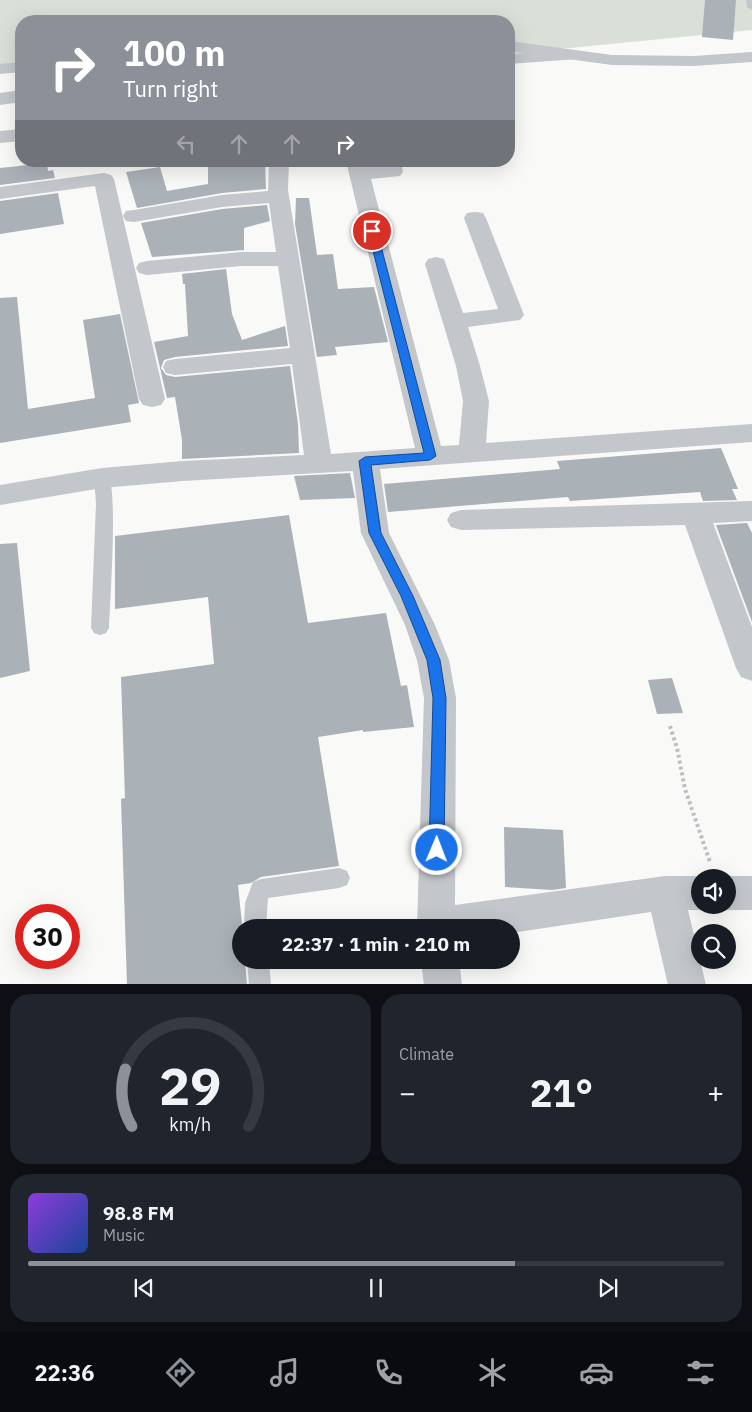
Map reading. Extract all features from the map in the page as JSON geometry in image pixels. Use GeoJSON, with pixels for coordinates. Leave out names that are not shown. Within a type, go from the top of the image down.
{"type":"FeatureCollection","features":[{"type":"Feature","properties":{"kind":"street"},"geometry":{"type":"LineString","coordinates":[[515,39],[616,51],[752,45]]}},
{"type":"Feature","properties":{"kind":"street"},"geometry":{"type":"LineString","coordinates":[[515,47],[612,60],[650,62],[752,57]]}},
{"type":"Feature","properties":{"kind":"street"},"geometry":{"type":"LineString","coordinates":[[515,59],[572,55]]}},
{"type":"Feature","properties":{"kind":"street"},"geometry":{"type":"LineString","coordinates":[[0,69],[15,68]]}},
{"type":"Feature","properties":{"kind":"street"},"geometry":{"type":"LineString","coordinates":[[0,79],[15,78]]}},
{"type":"Feature","properties":{"kind":"street"},"geometry":{"type":"LineString","coordinates":[[0,99],[15,97]]}},
{"type":"Feature","properties":{"kind":"street"},"geometry":{"type":"LineString","coordinates":[[0,137],[15,136]]}},
{"type":"Feature","properties":{"kind":"street"},"geometry":{"type":"LineString","coordinates":[[280,167],[279,196],[319,464]]}},
{"type":"Feature","properties":{"kind":"street"},"geometry":{"type":"LineString","coordinates":[[392,167],[393,172],[358,167],[430,456]]}},
{"type":"Feature","properties":{"kind":"street"},"geometry":{"type":"LineString","coordinates":[[0,192],[104,179],[152,399]]}},
{"type":"Feature","properties":{"kind":"street"},"geometry":{"type":"LineString","coordinates":[[134,216],[222,201],[279,196]]}},
{"type":"Feature","properties":{"kind":"street"},"geometry":{"type":"LineString","coordinates":[[454,320],[512,315],[475,218]]}},
{"type":"Feature","properties":{"kind":"street"},"geometry":{"type":"LineString","coordinates":[[147,268],[224,260],[288,259]]}},
{"type":"Feature","properties":{"kind":"street"},"geometry":{"type":"LineString","coordinates":[[436,264],[468,366],[476,401],[472,453]]}},
{"type":"Feature","properties":{"kind":"street"},"geometry":{"type":"LineString","coordinates":[[175,367],[303,355]]}},
{"type":"Feature","properties":{"kind":"street"},"geometry":{"type":"LineString","coordinates":[[0,495],[102,478],[183,471],[365,461],[752,433]]}},
{"type":"Feature","properties":{"kind":"street"},"geometry":{"type":"LineString","coordinates":[[365,461],[375,533],[420,625],[433,660],[440,698],[437,919]]}},
{"type":"Feature","properties":{"kind":"street"},"geometry":{"type":"LineString","coordinates":[[461,520],[752,511]]}},
{"type":"Feature","properties":{"kind":"street"},"geometry":{"type":"LineString","coordinates":[[695,514],[752,668]]}},
{"type":"Feature","properties":{"kind":"street"},"geometry":{"type":"LineString","coordinates":[[520,922],[691,889]]}},
{"type":"Feature","properties":{"kind":"street"},"geometry":{"type":"LineString","coordinates":[[736,891],[752,893]]}},
{"type":"Feature","properties":{"kind":"street"},"geometry":{"type":"LineString","coordinates":[[687,984],[697,914]]}},
{"type":"Feature","properties":{"kind":"street"},"geometry":{"type":"LineString","coordinates":[[441,969],[443,984]]}},
{"type":"Feature","properties":{"kind":"lane"},"geometry":{"type":"LineString","coordinates":[[751,0],[752,7]]}},
{"type":"Feature","properties":{"kind":"lane"},"geometry":{"type":"LineString","coordinates":[[100,628],[104,503],[102,478]]}},
{"type":"Feature","properties":{"kind":"lane"},"geometry":{"type":"LineString","coordinates":[[254,919],[256,899],[261,889],[339,878]]}},
{"type":"Feature","properties":{"kind":"lane"},"geometry":{"type":"LineString","coordinates":[[259,969],[260,984]]}},
{"type":"Feature","properties":{"kind":"path"},"geometry":{"type":"LineString","coordinates":[[670,726],[677,748],[698,869]]}},
{"type":"Feature","properties":{"kind":"shaded area"},"geometry":{"type":"Polygon","coordinates":[[[0,0],[752,0],[752,30],[515,53],[515,15],[15,15],[15,67],[0,68],[0,0]]]}},
{"type":"Feature","properties":{"kind":"building"},"geometry":{"type":"Polygon","coordinates":[[[705,0],[736,0],[733,40],[702,37],[705,0]]]}},
{"type":"Feature","properties":{"kind":"building"},"geometry":{"type":"Polygon","coordinates":[[[48,167],[48,171],[53,170],[55,178],[0,185],[0,168],[48,167]]]}},
{"type":"Feature","properties":{"kind":"building"},"geometry":{"type":"Polygon","coordinates":[[[160,167],[167,191],[208,184],[208,167],[265,167],[266,189],[222,193],[137,208],[126,172],[160,167]]]}},
{"type":"Feature","properties":{"kind":"building"},"geometry":{"type":"Polygon","coordinates":[[[58,193],[64,224],[0,234],[0,201],[58,193]]]}},
{"type":"Feature","properties":{"kind":"building"},"geometry":{"type":"Polygon","coordinates":[[[296,198],[309,198],[317,255],[333,254],[338,289],[374,287],[388,342],[335,347],[337,355],[317,357],[295,224],[296,198]]]}},
{"type":"Feature","properties":{"kind":"building"},"geometry":{"type":"Polygon","coordinates":[[[267,205],[270,221],[244,228],[244,250],[152,257],[141,223],[222,209],[267,205]]]}},
{"type":"Feature","properties":{"kind":"building"},"geometry":{"type":"Polygon","coordinates":[[[226,269],[232,314],[242,340],[285,326],[288,346],[175,357],[164,360],[161,368],[166,375],[175,377],[290,366],[298,424],[299,453],[182,459],[182,440],[175,397],[167,398],[154,342],[188,336],[185,284],[183,284],[182,274],[226,269]]]}},
{"type":"Feature","properties":{"kind":"building"},"geometry":{"type":"Polygon","coordinates":[[[17,297],[28,409],[95,398],[83,320],[120,314],[139,403],[128,405],[131,422],[0,443],[0,298],[17,297]]]}},
{"type":"Feature","properties":{"kind":"building"},"geometry":{"type":"Polygon","coordinates":[[[721,448],[738,489],[732,489],[737,500],[703,501],[700,492],[570,501],[568,497],[388,512],[384,484],[560,469],[557,461],[721,448]]]}},
{"type":"Feature","properties":{"kind":"building"},"geometry":{"type":"Polygon","coordinates":[[[350,473],[355,498],[300,500],[294,476],[350,473]]]}},
{"type":"Feature","properties":{"kind":"building"},"geometry":{"type":"Polygon","coordinates":[[[289,515],[308,623],[386,613],[401,686],[407,685],[414,727],[363,732],[363,730],[318,737],[339,866],[261,877],[251,883],[238,885],[241,919],[232,919],[232,969],[246,969],[247,984],[127,984],[121,799],[125,798],[121,677],[214,664],[208,597],[115,609],[115,536],[289,515]]]}},
{"type":"Feature","properties":{"kind":"building"},"geometry":{"type":"Polygon","coordinates":[[[747,523],[752,533],[752,622],[716,525],[747,523]]]}},
{"type":"Feature","properties":{"kind":"building"},"geometry":{"type":"Polygon","coordinates":[[[17,543],[30,671],[0,678],[0,544],[17,543]]]}},
{"type":"Feature","properties":{"kind":"building"},"geometry":{"type":"Polygon","coordinates":[[[672,678],[683,713],[657,714],[648,680],[672,678]]]}},
{"type":"Feature","properties":{"kind":"building"},"geometry":{"type":"Polygon","coordinates":[[[504,827],[563,830],[566,888],[552,890],[505,887],[504,827]]]}},
{"type":"Feature","properties":{"kind":"route"},"geometry":{"type":"LineString","coordinates":[[372,231],[430,456],[365,461],[375,533],[407,596],[433,660],[440,698],[437,850]]}}]}
